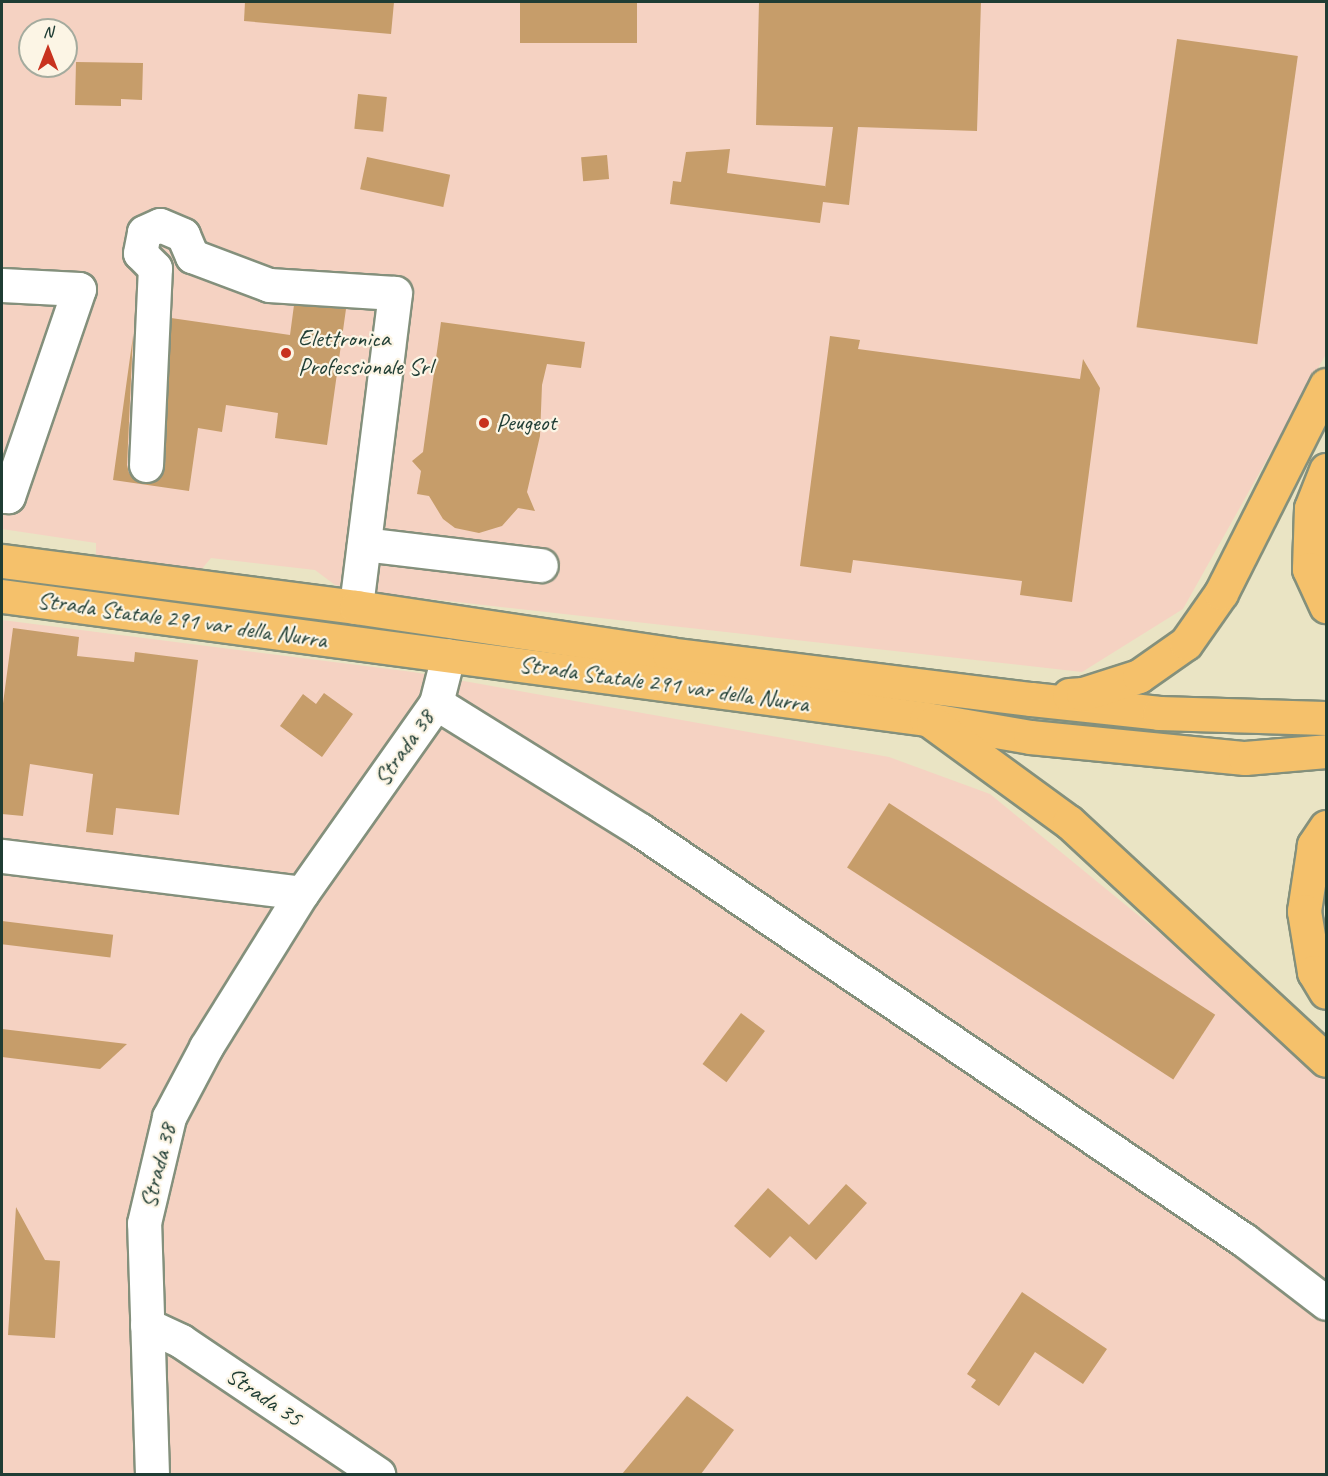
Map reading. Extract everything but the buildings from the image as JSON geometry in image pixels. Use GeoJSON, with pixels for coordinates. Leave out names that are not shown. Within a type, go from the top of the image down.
{"type":"FeatureCollection","features":[{"type":"Feature","properties":{"kind":"main road"},"geometry":{"type":"LineString","coordinates":[[1031,699],[1083,694],[1139,676],[1186,643],[1221,593],[1326,385]]}},
{"type":"Feature","properties":{"kind":"main road"},"geometry":{"type":"LineString","coordinates":[[1326,470],[1311,508],[1309,569],[1326,606]]}},
{"type":"Feature","properties":{"kind":"main road","name":"Strada Statale 291 var della Nurra"},"geometry":{"type":"LineString","coordinates":[[2,561],[356,607],[669,654],[1031,699],[1159,713],[1326,718]]}},
{"type":"Feature","properties":{"kind":"main road","name":"Strada Statale 291 var della Nurra"},"geometry":{"type":"LineString","coordinates":[[2,596],[926,719],[1030,737],[1245,758],[1326,751]]}},
{"type":"Feature","properties":{"kind":"main road"},"geometry":{"type":"LineString","coordinates":[[926,719],[1069,822],[1326,1060]]}},
{"type":"Feature","properties":{"kind":"main road"},"geometry":{"type":"LineString","coordinates":[[1326,827],[1314,846],[1304,911],[1314,972],[1326,992]]}},
{"type":"Feature","properties":{"kind":"street"},"geometry":{"type":"LineString","coordinates":[[146,465],[155,268],[140,253],[144,232],[160,225],[183,235],[192,256],[270,285],[395,293],[356,607]]}},
{"type":"Feature","properties":{"kind":"street"},"geometry":{"type":"LineString","coordinates":[[2,285],[79,289],[8,496],[2,496]]}},
{"type":"Feature","properties":{"kind":"street"},"geometry":{"type":"LineString","coordinates":[[364,544],[541,565]]}},
{"type":"Feature","properties":{"kind":"street","name":"Strada 38"},"geometry":{"type":"LineString","coordinates":[[152,1474],[144,1223],[170,1117],[206,1047],[302,892],[436,703],[448,656]]}},
{"type":"Feature","properties":{"kind":"street"},"geometry":{"type":"LineString","coordinates":[[436,703],[640,830],[1244,1240],[1326,1303]]}},
{"type":"Feature","properties":{"kind":"street"},"geometry":{"type":"LineString","coordinates":[[2,856],[302,892]]}},
{"type":"Feature","properties":{"kind":"street","name":"Strada 35"},"geometry":{"type":"LineString","coordinates":[[147,1325],[181,1341],[378,1474]]}},
{"type":"Feature","properties":{"kind":"shaded area"},"geometry":{"type":"Polygon","coordinates":[[[2,2],[1326,2],[1326,354],[1183,609],[1082,672],[377,593],[335,585],[315,570],[211,558],[200,571],[96,560],[96,543],[2,529],[2,2]]]}},
{"type":"Feature","properties":{"kind":"shaded area"},"geometry":{"type":"Polygon","coordinates":[[[2,620],[413,672],[889,757],[990,794],[1326,1069],[1326,1474],[2,1474],[2,620]]]}},
{"type":"Feature","properties":{"kind":"place","name":"Elettronica Professionale Srl"},"geometry":{"type":"Point","coordinates":[286,353]}},
{"type":"Feature","properties":{"kind":"place","name":"Peugeot"},"geometry":{"type":"Point","coordinates":[484,423]}}]}
